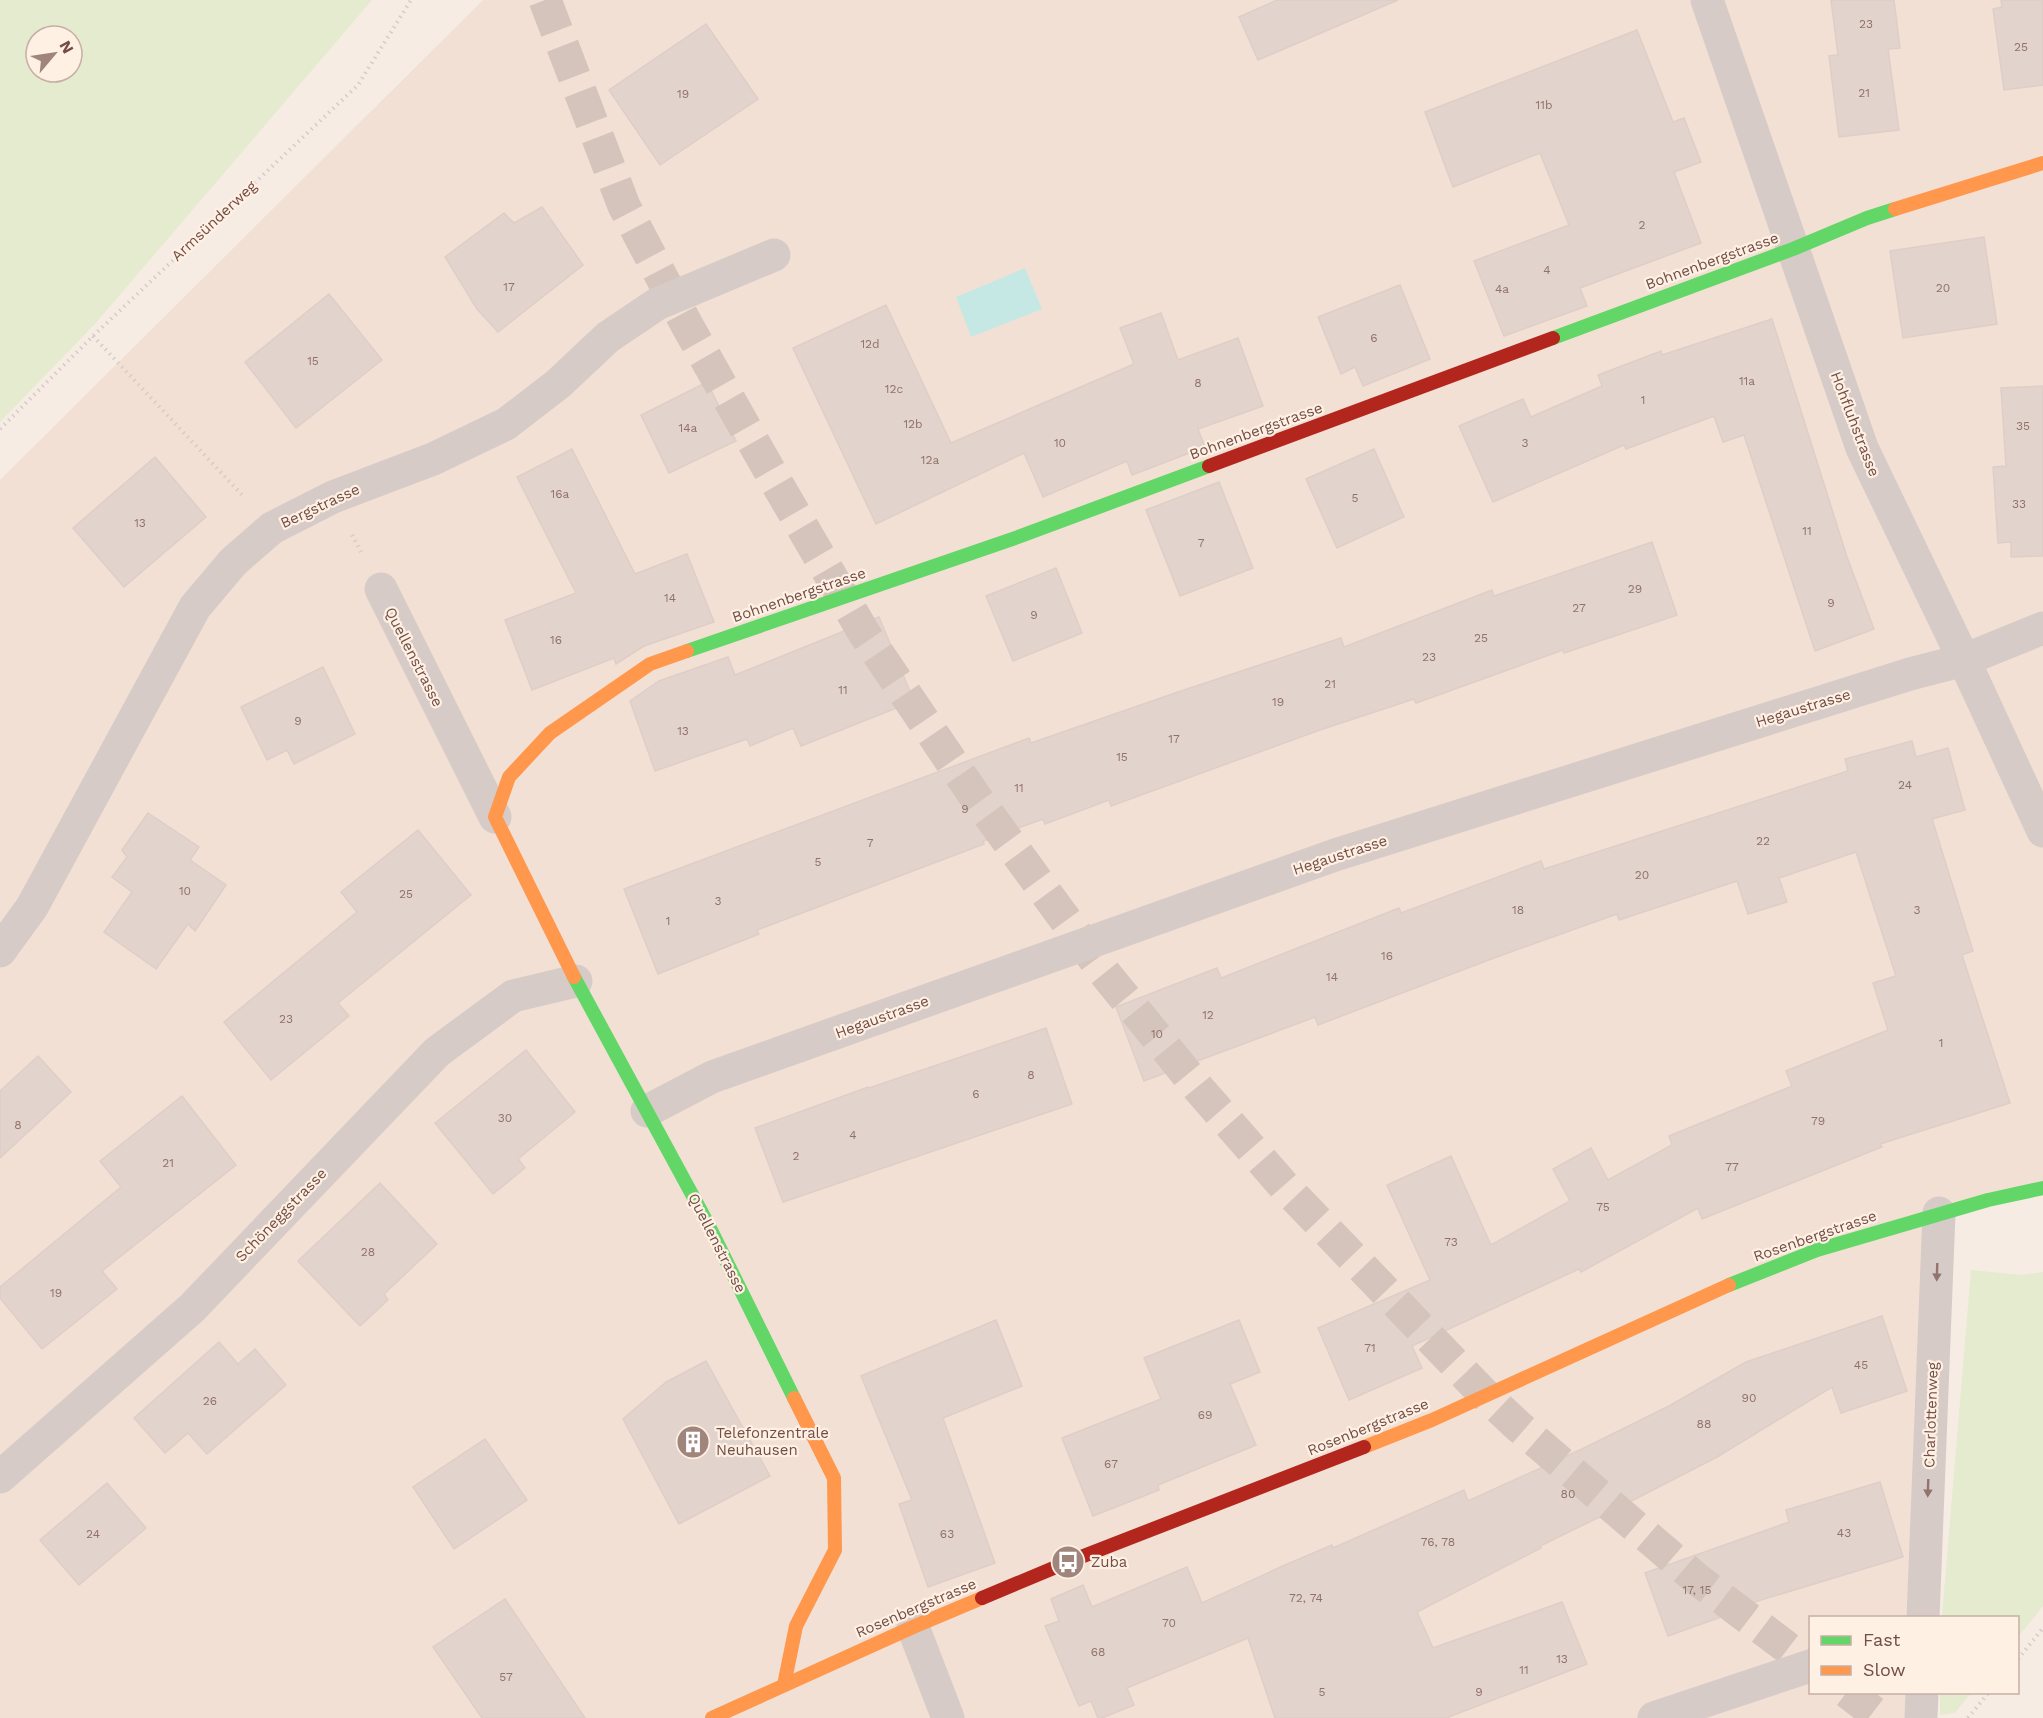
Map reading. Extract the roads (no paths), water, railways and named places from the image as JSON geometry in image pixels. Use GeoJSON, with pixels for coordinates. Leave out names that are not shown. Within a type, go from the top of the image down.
{"type":"FeatureCollection","features":[{"type":"Feature","properties":{"kind":"street","name":"Hohfluhstrasse"},"geometry":{"type":"LineString","coordinates":[[1707,0],[1862,448],[2043,831]]}},
{"type":"Feature","properties":{"kind":"street","name":"Bohnenbergstrasse"},"geometry":{"type":"LineString","coordinates":[[495,817],[509,777],[550,733],[650,664],[1018,537],[1793,249],[1867,218],[2043,163]]}},
{"type":"Feature","properties":{"kind":"street","name":"Bergstrasse"},"geometry":{"type":"LineString","coordinates":[[0,951],[32,907],[195,607],[233,562],[272,528],[333,497],[433,459],[506,424],[558,384],[608,337],[657,304],[774,255]]}},
{"type":"Feature","properties":{"kind":"street","name":"Quellenstrasse"},"geometry":{"type":"LineString","coordinates":[[381,590],[576,981],[707,1221],[834,1478],[835,1550],[796,1626],[784,1686]]}},
{"type":"Feature","properties":{"kind":"street","name":"Hegaustrasse"},"geometry":{"type":"LineString","coordinates":[[647,1111],[712,1077],[1335,855],[1910,674],[1964,660],[2043,628]]}},
{"type":"Feature","properties":{"kind":"street","name":"Schöneggstrasse"},"geometry":{"type":"LineString","coordinates":[[0,1477],[192,1308],[437,1052],[513,996],[576,981]]}},
{"type":"Feature","properties":{"kind":"street","name":"Rosenbergstrasse"},"geometry":{"type":"LineString","coordinates":[[712,1718],[913,1626],[1068,1562],[1431,1420],[1733,1283],[1817,1250],[1940,1213],[2043,1188]]}},
{"type":"Feature","properties":{"kind":"street","name":"Charlottenweg"},"geometry":{"type":"LineString","coordinates":[[1923,1616],[1940,1213]]}},
{"type":"Feature","properties":{"kind":"street"},"geometry":{"type":"LineString","coordinates":[[913,1626],[948,1718]]}},
{"type":"Feature","properties":{"kind":"street"},"geometry":{"type":"LineString","coordinates":[[1654,1718],[1809,1666]]}},
{"type":"Feature","properties":{"kind":"street"},"geometry":{"type":"LineString","coordinates":[[1921,1718],[1922,1694]]}},
{"type":"Feature","properties":{"kind":"water"},"geometry":{"type":"Polygon","coordinates":[[[1025,268],[1042,309],[971,337],[956,297],[1025,268]]]}},
{"type":"Feature","properties":{"kind":"tunnel"},"geometry":{"type":"LineString","coordinates":[[545,0],[624,206],[688,327],[772,475],[864,633],[972,792],[1103,971],[1199,1089],[1284,1186],[1482,1392],[1517,1425],[1698,1580],[1809,1664]]}},
{"type":"Feature","properties":{"kind":"tunnel"},"geometry":{"type":"LineString","coordinates":[[1850,1694],[1881,1718]]}},
{"type":"Feature","properties":{"kind":"place","name":"Telefonzentrale Neuhausen"},"geometry":{"type":"Point","coordinates":[693,1442]}},
{"type":"Feature","properties":{"kind":"place","name":"Zuba"},"geometry":{"type":"Point","coordinates":[1068,1562]}}]}
